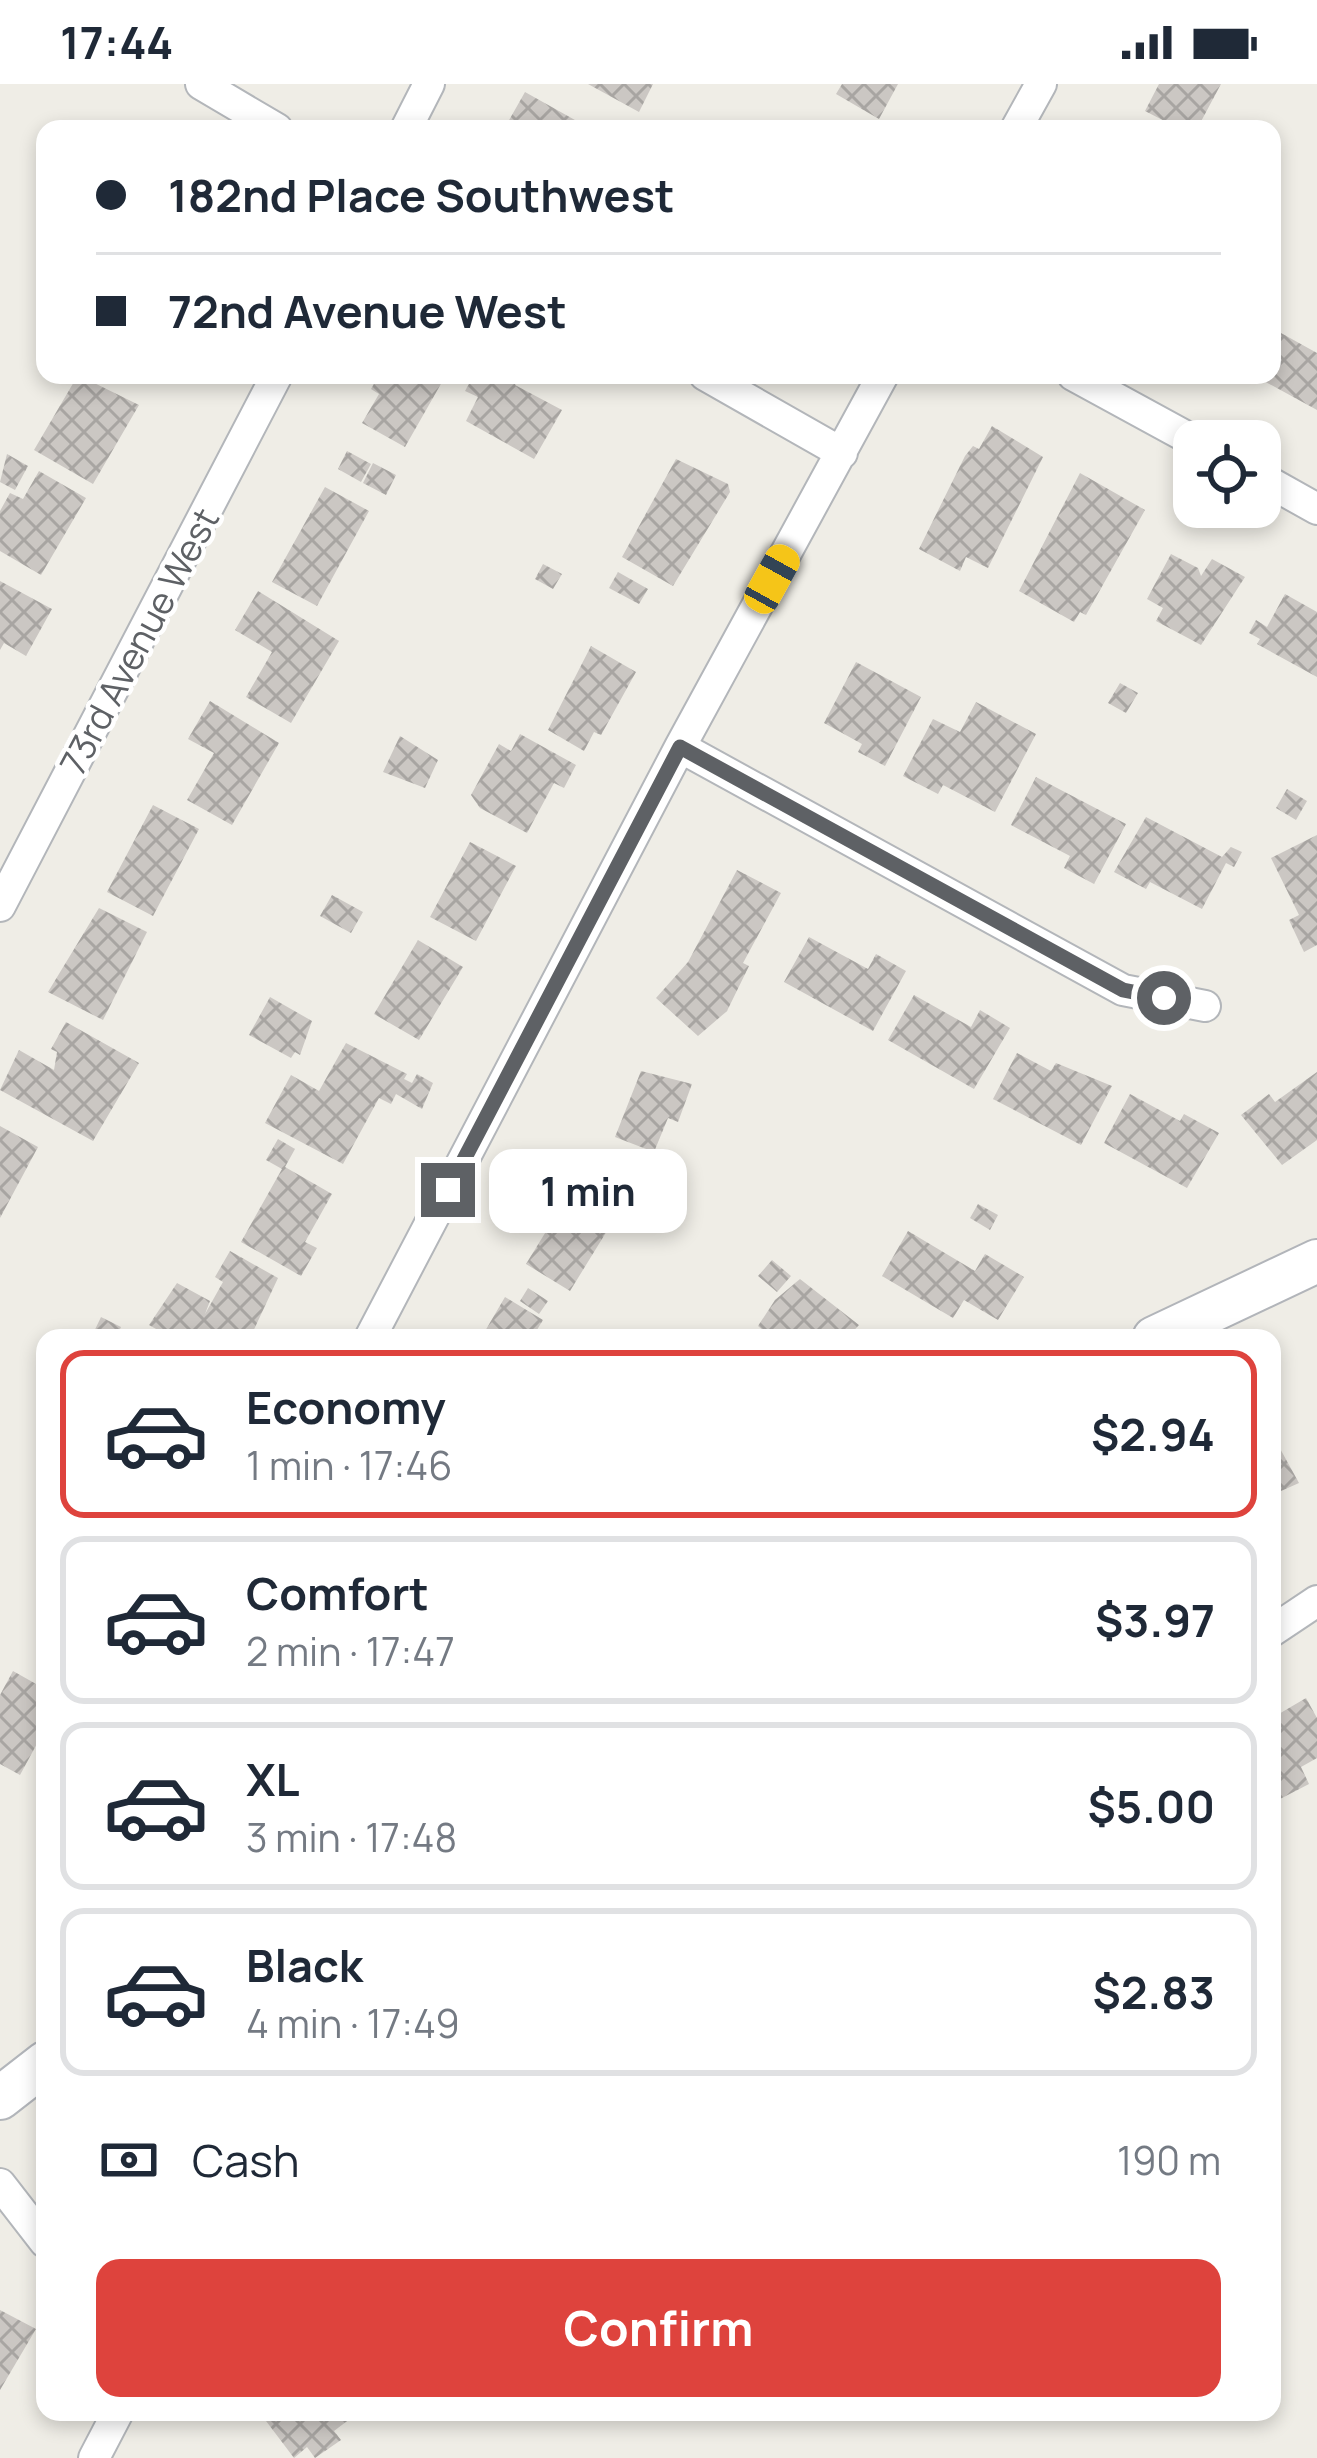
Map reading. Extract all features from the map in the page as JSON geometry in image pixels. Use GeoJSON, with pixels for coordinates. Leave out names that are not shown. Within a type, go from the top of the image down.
{"type":"FeatureCollection","features":[{"type":"Feature","properties":{"kind":"main road"},"geometry":{"type":"LineString","coordinates":[[1174,1329],[1315,1267]]}},
{"type":"Feature","properties":{"kind":"main road"},"geometry":{"type":"LineString","coordinates":[[0,2098],[36,2070]]}},
{"type":"Feature","properties":{"kind":"street"},"geometry":{"type":"LineString","coordinates":[[201,84],[262,120]]}},
{"type":"Feature","properties":{"kind":"street"},"geometry":{"type":"LineString","coordinates":[[411,120],[430,84]]}},
{"type":"Feature","properties":{"kind":"street"},"geometry":{"type":"LineString","coordinates":[[1021,120],[1041,84]]}},
{"type":"Feature","properties":{"kind":"street","name":"73rd Avenue West"},"geometry":{"type":"LineString","coordinates":[[0,906],[272,384]]}},
{"type":"Feature","properties":{"kind":"street"},"geometry":{"type":"LineString","coordinates":[[722,384],[842,453]]}},
{"type":"Feature","properties":{"kind":"street"},"geometry":{"type":"LineString","coordinates":[[375,1329],[680,747],[878,384]]}},
{"type":"Feature","properties":{"kind":"street"},"geometry":{"type":"LineString","coordinates":[[1090,384],[1173,430]]}},
{"type":"Feature","properties":{"kind":"street"},"geometry":{"type":"LineString","coordinates":[[1281,488],[1317,508]]}},
{"type":"Feature","properties":{"kind":"street"},"geometry":{"type":"LineString","coordinates":[[680,747],[1123,990],[1205,1006]]}},
{"type":"Feature","properties":{"kind":"street"},"geometry":{"type":"LineString","coordinates":[[1281,1624],[1317,1601]]}},
{"type":"Feature","properties":{"kind":"street"},"geometry":{"type":"LineString","coordinates":[[0,2184],[36,2230]]}},
{"type":"Feature","properties":{"kind":"street"},"geometry":{"type":"LineString","coordinates":[[94,2458],[113,2421]]}},
{"type":"Feature","properties":{"kind":"building"},"geometry":{"type":"Polygon","coordinates":[[[588,84],[653,84],[639,112],[588,84]]]}},
{"type":"Feature","properties":{"kind":"building"},"geometry":{"type":"Polygon","coordinates":[[[842,84],[898,84],[879,119],[836,94],[842,84]]]}},
{"type":"Feature","properties":{"kind":"building"},"geometry":{"type":"Polygon","coordinates":[[[1159,84],[1221,84],[1202,120],[1162,120],[1145,111],[1159,84]]]}},
{"type":"Feature","properties":{"kind":"building"},"geometry":{"type":"Polygon","coordinates":[[[525,92],[575,120],[509,120],[525,92]]]}},
{"type":"Feature","properties":{"kind":"building"},"geometry":{"type":"Polygon","coordinates":[[[1281,333],[1317,353],[1317,410],[1269,384],[1281,384],[1281,333]]]}},
{"type":"Feature","properties":{"kind":"building"},"geometry":{"type":"Polygon","coordinates":[[[73,384],[96,384],[139,405],[93,484],[34,450],[73,384]]]}},
{"type":"Feature","properties":{"kind":"building"},"geometry":{"type":"Polygon","coordinates":[[[374,384],[441,384],[405,447],[362,423],[379,394],[371,389],[374,384]]]}},
{"type":"Feature","properties":{"kind":"building"},"geometry":{"type":"Polygon","coordinates":[[[469,384],[516,384],[562,410],[534,459],[466,421],[478,397],[465,391],[469,384]]]}},
{"type":"Feature","properties":{"kind":"building"},"geometry":{"type":"Polygon","coordinates":[[[992,426],[1043,457],[988,568],[966,557],[960,571],[919,549],[965,456],[973,446],[979,449],[992,426]]]}},
{"type":"Feature","properties":{"kind":"building"},"geometry":{"type":"Polygon","coordinates":[[[347,451],[371,464],[361,482],[338,469],[347,451]]]}},
{"type":"Feature","properties":{"kind":"building"},"geometry":{"type":"Polygon","coordinates":[[[7,454],[28,466],[15,490],[0,482],[7,454]]]}},
{"type":"Feature","properties":{"kind":"building"},"geometry":{"type":"Polygon","coordinates":[[[676,459],[728,484],[730,492],[673,586],[622,557],[676,459]]]}},
{"type":"Feature","properties":{"kind":"building"},"geometry":{"type":"Polygon","coordinates":[[[373,463],[396,475],[386,495],[363,483],[373,463]]]}},
{"type":"Feature","properties":{"kind":"building"},"geometry":{"type":"Polygon","coordinates":[[[39,471],[86,498],[41,575],[0,551],[0,511],[10,493],[23,499],[39,471]]]}},
{"type":"Feature","properties":{"kind":"building"},"geometry":{"type":"Polygon","coordinates":[[[1080,473],[1145,510],[1086,615],[1080,612],[1074,622],[1019,591],[1080,473]]]}},
{"type":"Feature","properties":{"kind":"building"},"geometry":{"type":"Polygon","coordinates":[[[325,487],[369,511],[317,606],[272,582],[325,487]]]}},
{"type":"Feature","properties":{"kind":"building"},"geometry":{"type":"Polygon","coordinates":[[[1171,554],[1198,568],[1201,576],[1212,559],[1245,577],[1201,645],[1156,621],[1163,608],[1147,599],[1171,554]]]}},
{"type":"Feature","properties":{"kind":"building"},"geometry":{"type":"Polygon","coordinates":[[[543,564],[562,574],[553,589],[535,579],[543,564]]]}},
{"type":"Feature","properties":{"kind":"building"},"geometry":{"type":"Polygon","coordinates":[[[618,572],[648,589],[639,604],[609,588],[618,572]]]}},
{"type":"Feature","properties":{"kind":"building"},"geometry":{"type":"Polygon","coordinates":[[[0,581],[52,609],[26,656],[4,643],[0,650],[0,581]]]}},
{"type":"Feature","properties":{"kind":"building"},"geometry":{"type":"Polygon","coordinates":[[[258,591],[339,641],[291,723],[246,697],[272,652],[235,630],[258,591]]]}},
{"type":"Feature","properties":{"kind":"building"},"geometry":{"type":"Polygon","coordinates":[[[1285,594],[1317,612],[1317,677],[1257,644],[1260,639],[1249,633],[1256,620],[1267,627],[1285,594]]]}},
{"type":"Feature","properties":{"kind":"building"},"geometry":{"type":"Polygon","coordinates":[[[591,646],[636,672],[601,735],[594,732],[584,751],[548,730],[591,646]]]}},
{"type":"Feature","properties":{"kind":"building"},"geometry":{"type":"Polygon","coordinates":[[[856,662],[921,697],[885,766],[858,752],[862,744],[824,723],[856,662]]]}},
{"type":"Feature","properties":{"kind":"building"},"geometry":{"type":"Polygon","coordinates":[[[1120,683],[1138,693],[1126,713],[1108,703],[1120,683]]]}},
{"type":"Feature","properties":{"kind":"building"},"geometry":{"type":"Polygon","coordinates":[[[210,701],[279,743],[232,825],[187,800],[214,753],[188,739],[210,701]]]}},
{"type":"Feature","properties":{"kind":"building"},"geometry":{"type":"Polygon","coordinates":[[[976,702],[1036,734],[995,812],[943,785],[938,794],[903,776],[933,719],[960,732],[976,702]]]}},
{"type":"Feature","properties":{"kind":"building"},"geometry":{"type":"Polygon","coordinates":[[[520,734],[576,765],[564,788],[554,783],[527,833],[480,808],[471,795],[499,744],[511,751],[520,734]]]}},
{"type":"Feature","properties":{"kind":"building"},"geometry":{"type":"Polygon","coordinates":[[[400,736],[438,760],[425,788],[383,772],[400,736]]]}},
{"type":"Feature","properties":{"kind":"building"},"geometry":{"type":"Polygon","coordinates":[[[1036,777],[1126,824],[1094,884],[1064,868],[1070,856],[1011,825],[1036,777]]]}},
{"type":"Feature","properties":{"kind":"building"},"geometry":{"type":"Polygon","coordinates":[[[1287,789],[1307,801],[1296,820],[1276,808],[1287,789]]]}},
{"type":"Feature","properties":{"kind":"building"},"geometry":{"type":"Polygon","coordinates":[[[153,805],[199,829],[153,916],[107,892],[153,805]]]}},
{"type":"Feature","properties":{"kind":"building"},"geometry":{"type":"Polygon","coordinates":[[[1146,817],[1222,857],[1231,847],[1242,852],[1234,867],[1226,863],[1202,909],[1150,882],[1146,889],[1114,872],[1146,817]]]}},
{"type":"Feature","properties":{"kind":"building"},"geometry":{"type":"Polygon","coordinates":[[[1317,835],[1317,945],[1304,952],[1289,920],[1299,915],[1271,858],[1317,835]]]}},
{"type":"Feature","properties":{"kind":"building"},"geometry":{"type":"Polygon","coordinates":[[[470,842],[516,866],[476,941],[430,917],[470,842]]]}},
{"type":"Feature","properties":{"kind":"building"},"geometry":{"type":"Polygon","coordinates":[[[737,870],[781,893],[743,963],[749,966],[727,1011],[698,1036],[656,998],[688,962],[737,870]]]}},
{"type":"Feature","properties":{"kind":"building"},"geometry":{"type":"Polygon","coordinates":[[[332,895],[363,912],[351,933],[320,916],[332,895]]]}},
{"type":"Feature","properties":{"kind":"building"},"geometry":{"type":"Polygon","coordinates":[[[99,908],[147,932],[103,1020],[48,992],[99,908]]]}},
{"type":"Feature","properties":{"kind":"building"},"geometry":{"type":"Polygon","coordinates":[[[809,937],[868,969],[876,954],[906,971],[873,1031],[784,982],[809,937]]]}},
{"type":"Feature","properties":{"kind":"building"},"geometry":{"type":"Polygon","coordinates":[[[418,940],[463,967],[419,1040],[374,1014],[418,940]]]}},
{"type":"Feature","properties":{"kind":"building"},"geometry":{"type":"Polygon","coordinates":[[[914,995],[971,1027],[980,1010],[1010,1028],[974,1089],[888,1040],[914,995]]]}},
{"type":"Feature","properties":{"kind":"building"},"geometry":{"type":"Polygon","coordinates":[[[270,997],[312,1021],[300,1055],[295,1052],[291,1058],[249,1035],[270,997]]]}},
{"type":"Feature","properties":{"kind":"building"},"geometry":{"type":"Polygon","coordinates":[[[66,1022],[139,1063],[93,1141],[0,1090],[19,1050],[54,1070],[57,1052],[51,1049],[66,1022]]]}},
{"type":"Feature","properties":{"kind":"building"},"geometry":{"type":"Polygon","coordinates":[[[346,1043],[407,1074],[404,1079],[412,1083],[417,1074],[433,1083],[422,1109],[396,1094],[391,1104],[379,1098],[343,1164],[265,1123],[291,1075],[319,1091],[346,1043]]]}},
{"type":"Feature","properties":{"kind":"building"},"geometry":{"type":"Polygon","coordinates":[[[1017,1053],[1051,1071],[1056,1063],[1112,1086],[1081,1145],[993,1099],[1017,1053]]]}},
{"type":"Feature","properties":{"kind":"building"},"geometry":{"type":"Polygon","coordinates":[[[641,1071],[692,1084],[678,1122],[668,1118],[654,1152],[615,1137],[641,1071]]]}},
{"type":"Feature","properties":{"kind":"building"},"geometry":{"type":"Polygon","coordinates":[[[1317,1072],[1317,1140],[1282,1165],[1241,1115],[1269,1094],[1275,1102],[1317,1072]]]}},
{"type":"Feature","properties":{"kind":"building"},"geometry":{"type":"Polygon","coordinates":[[[1130,1094],[1180,1121],[1184,1114],[1219,1133],[1187,1188],[1104,1143],[1130,1094]]]}},
{"type":"Feature","properties":{"kind":"building"},"geometry":{"type":"Polygon","coordinates":[[[0,1126],[38,1147],[0,1218],[0,1126]]]}},
{"type":"Feature","properties":{"kind":"building"},"geometry":{"type":"Polygon","coordinates":[[[278,1139],[295,1149],[285,1167],[332,1194],[305,1242],[317,1248],[301,1276],[241,1242],[282,1169],[266,1160],[278,1139]]]}},
{"type":"Feature","properties":{"kind":"building"},"geometry":{"type":"Polygon","coordinates":[[[582,1173],[626,1200],[570,1291],[526,1264],[582,1173]]]}},
{"type":"Feature","properties":{"kind":"building"},"geometry":{"type":"Polygon","coordinates":[[[978,1204],[998,1215],[990,1230],[970,1218],[978,1204]]]}},
{"type":"Feature","properties":{"kind":"building"},"geometry":{"type":"Polygon","coordinates":[[[908,1231],[975,1271],[985,1254],[1024,1277],[998,1320],[964,1300],[953,1318],[882,1276],[908,1231]]]}},
{"type":"Feature","properties":{"kind":"building"},"geometry":{"type":"Polygon","coordinates":[[[230,1251],[278,1278],[254,1329],[156,1329],[149,1325],[177,1283],[210,1301],[205,1314],[223,1282],[215,1277],[230,1251]]]}},
{"type":"Feature","properties":{"kind":"building"},"geometry":{"type":"Polygon","coordinates":[[[772,1260],[791,1276],[777,1292],[758,1276],[772,1260]]]}},
{"type":"Feature","properties":{"kind":"building"},"geometry":{"type":"Polygon","coordinates":[[[800,1279],[859,1325],[855,1329],[762,1329],[758,1326],[775,1300],[800,1279]]]}},
{"type":"Feature","properties":{"kind":"building"},"geometry":{"type":"Polygon","coordinates":[[[528,1288],[548,1301],[539,1314],[520,1301],[528,1288]]]}},
{"type":"Feature","properties":{"kind":"building"},"geometry":{"type":"Polygon","coordinates":[[[505,1297],[543,1320],[538,1329],[486,1329],[505,1297]]]}},
{"type":"Feature","properties":{"kind":"building"},"geometry":{"type":"Polygon","coordinates":[[[101,1317],[121,1327],[120,1329],[95,1329],[101,1317]]]}},
{"type":"Feature","properties":{"kind":"building"},"geometry":{"type":"Polygon","coordinates":[[[1281,1450],[1299,1483],[1281,1491],[1281,1450]]]}},
{"type":"Feature","properties":{"kind":"building"},"geometry":{"type":"Polygon","coordinates":[[[13,1671],[36,1684],[36,1746],[20,1775],[0,1764],[0,1695],[13,1671]]]}},
{"type":"Feature","properties":{"kind":"building"},"geometry":{"type":"Polygon","coordinates":[[[1306,1698],[1317,1718],[1317,1758],[1301,1767],[1309,1784],[1281,1798],[1281,1713],[1306,1698]]]}},
{"type":"Feature","properties":{"kind":"building"},"geometry":{"type":"Polygon","coordinates":[[[0,2310],[36,2329],[0,2390],[0,2310]]]}},
{"type":"Feature","properties":{"kind":"building"},"geometry":{"type":"Polygon","coordinates":[[[266,2421],[347,2421],[334,2431],[341,2440],[315,2458],[307,2447],[294,2458],[266,2421]]]}},
{"type":"Feature","properties":{"kind":"route"},"geometry":{"type":"LineString","coordinates":[[448,1190],[680,747],[1123,990],[1164,998]]}}]}
